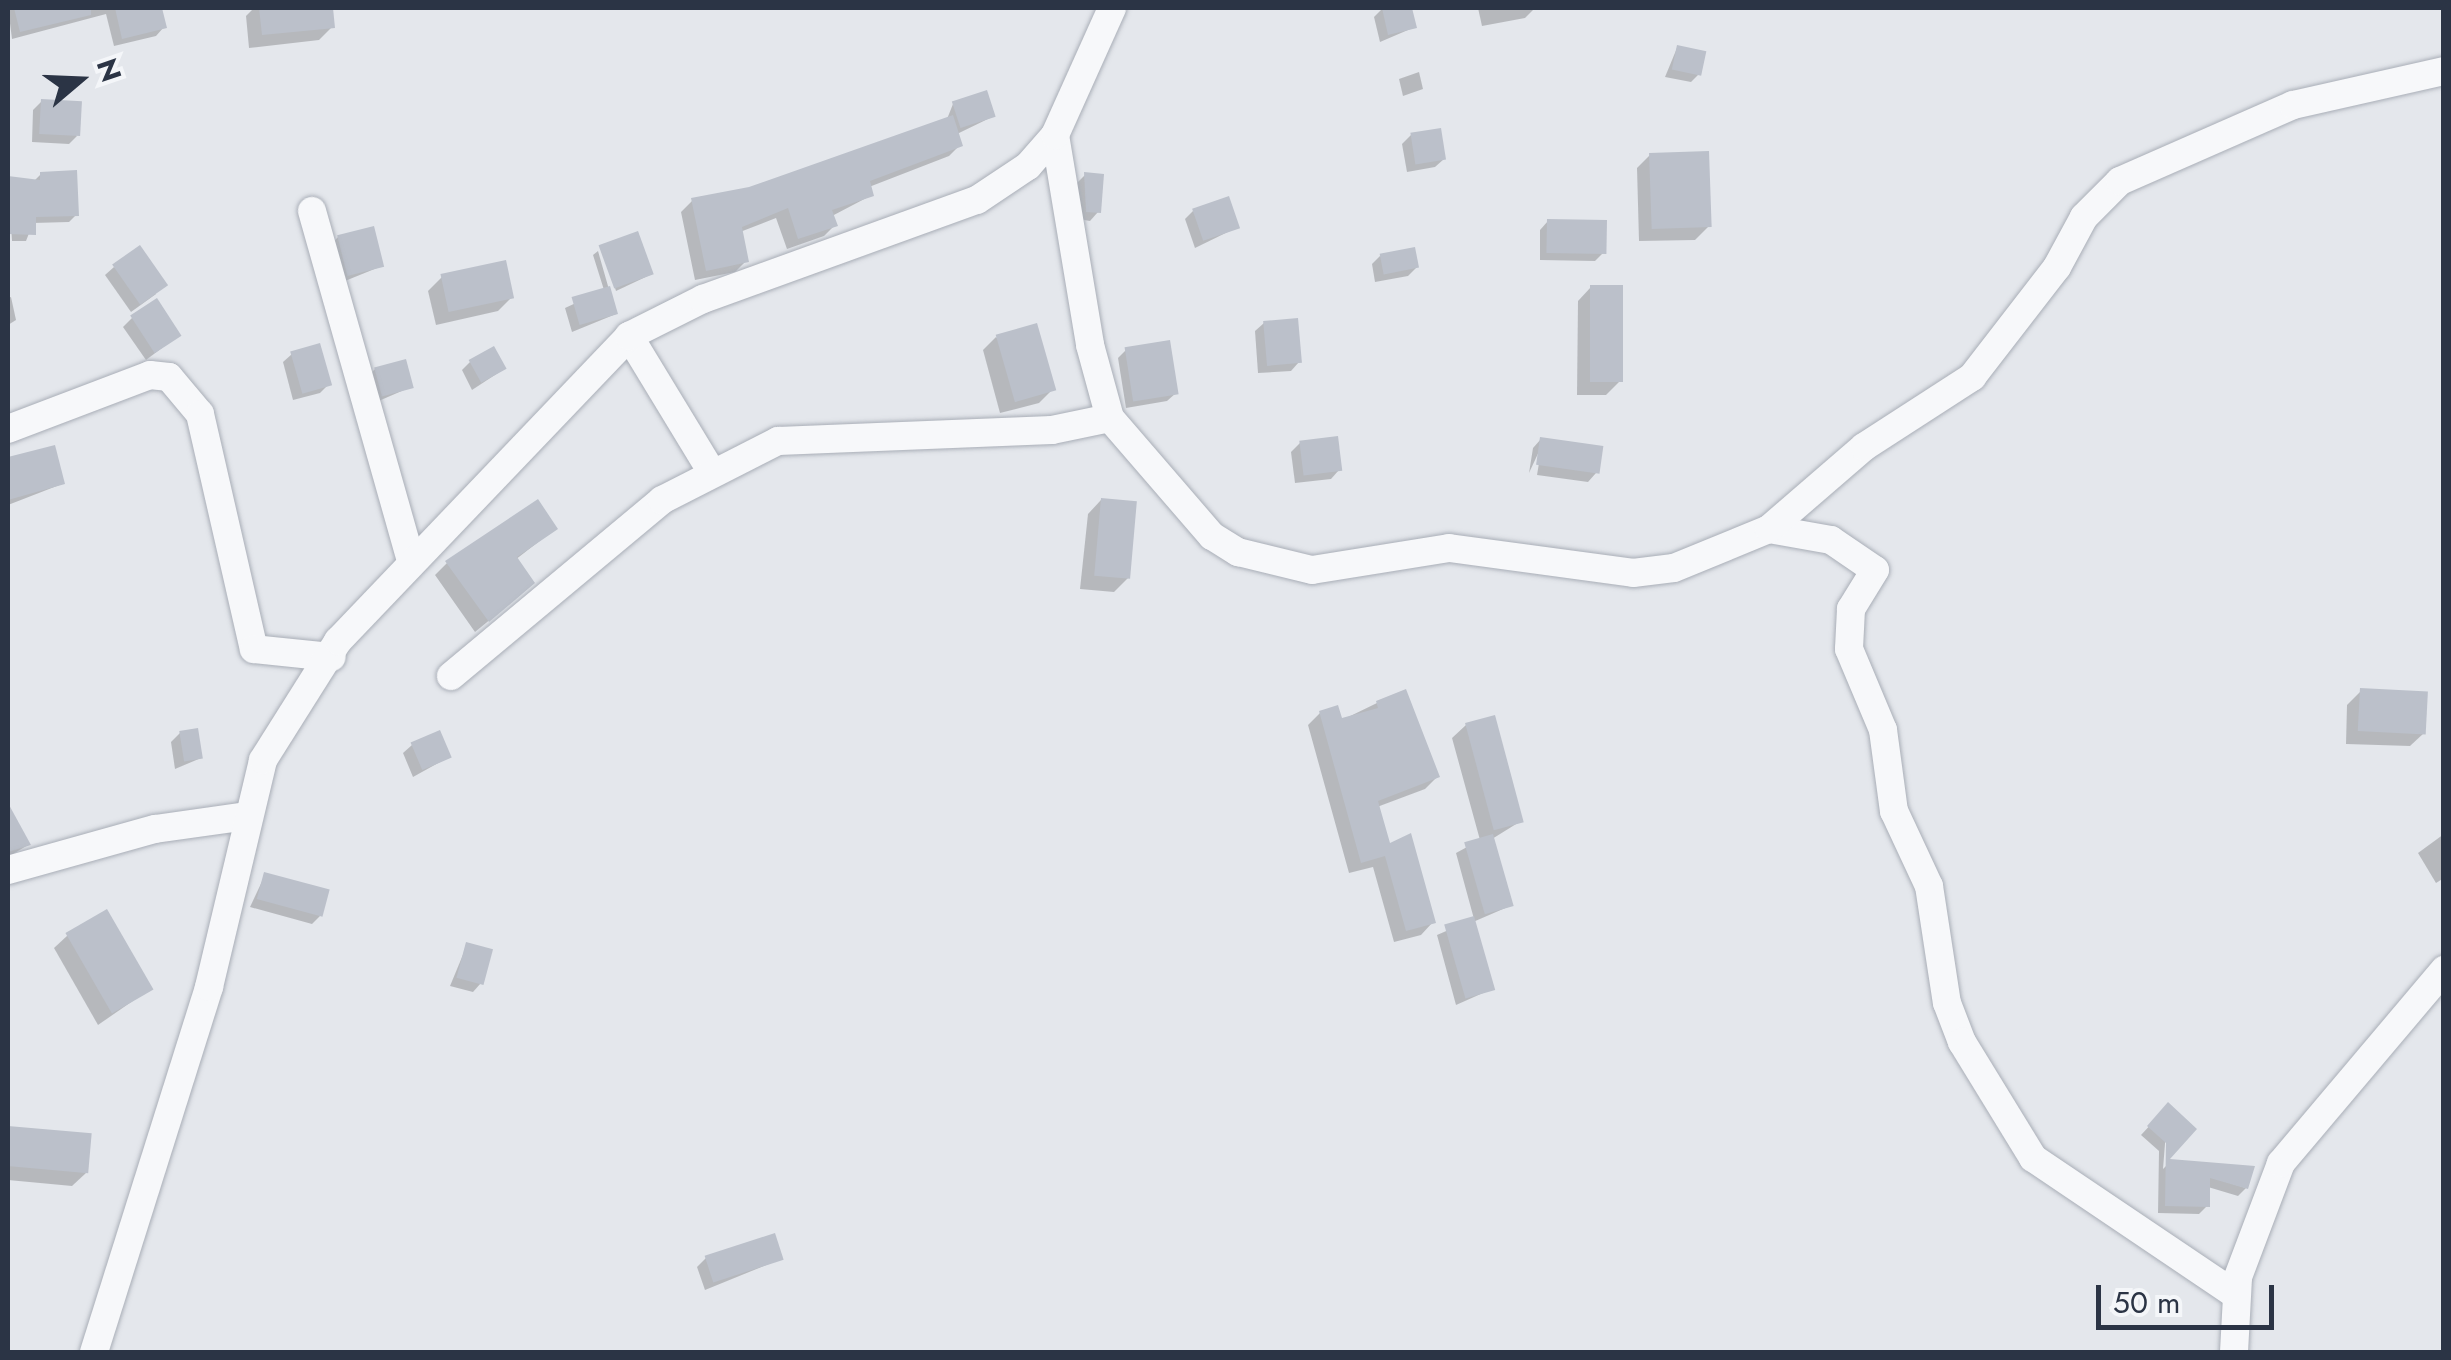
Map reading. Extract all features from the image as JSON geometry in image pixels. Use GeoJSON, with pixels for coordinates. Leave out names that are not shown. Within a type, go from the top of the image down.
{"type":"FeatureCollection","features":[{"type":"Feature","properties":{"kind":"street"},"geometry":{"type":"LineString","coordinates":[[94,1352],[208,987],[262,760],[332,657],[338,641],[629,336],[703,299],[977,200],[1028,166],[1056,135],[1112,8]]}},
{"type":"Feature","properties":{"kind":"street"},"geometry":{"type":"LineString","coordinates":[[1056,135],[1090,345],[1110,418],[1212,536],[1274,566],[1374,564],[1449,548],[1633,574],[1674,568],[1769,529],[1864,447],[1972,377],[2057,267],[2084,217],[2120,181],[2294,105],[2444,70]]}},
{"type":"Feature","properties":{"kind":"street"},"geometry":{"type":"LineString","coordinates":[[312,211],[411,562]]}},
{"type":"Feature","properties":{"kind":"street"},"geometry":{"type":"LineString","coordinates":[[629,336],[711,471]]}},
{"type":"Feature","properties":{"kind":"street"},"geometry":{"type":"LineString","coordinates":[[8,429],[136,379],[169,376],[200,414],[254,649],[332,657]]}},
{"type":"Feature","properties":{"kind":"street"},"geometry":{"type":"LineString","coordinates":[[451,676],[662,500],[711,471],[800,438],[1052,430],[1110,418]]}},
{"type":"Feature","properties":{"kind":"street"},"geometry":{"type":"LineString","coordinates":[[1769,529],[1831,540],[1875,570],[1851,608],[1849,649],[1882,730],[1894,811],[1932,896],[1952,1022],[2011,1130],[2057,1178],[2235,1294]]}},
{"type":"Feature","properties":{"kind":"street"},"geometry":{"type":"LineString","coordinates":[[8,870],[155,828],[248,816]]}},
{"type":"Feature","properties":{"kind":"street"},"geometry":{"type":"LineString","coordinates":[[2234,1352],[2235,1294],[2288,1152],[2444,970]]}},
{"type":"Feature","properties":{"kind":"building"},"geometry":{"type":"Polygon","coordinates":[[[14,8],[91,8],[91,15],[20,32],[14,8]]]}},
{"type":"Feature","properties":{"kind":"building"},"geometry":{"type":"Polygon","coordinates":[[[115,8],[162,8],[167,28],[122,39],[115,8]]]}},
{"type":"Feature","properties":{"kind":"building"},"geometry":{"type":"Polygon","coordinates":[[[259,8],[333,8],[335,28],[262,35],[259,8]]]}},
{"type":"Feature","properties":{"kind":"building"},"geometry":{"type":"Polygon","coordinates":[[[1382,8],[1412,8],[1417,28],[1388,35],[1382,8]]]}},
{"type":"Feature","properties":{"kind":"building"},"geometry":{"type":"Polygon","coordinates":[[[1677,45],[1706,51],[1701,76],[1672,69],[1677,45]]]}},
{"type":"Feature","properties":{"kind":"building"},"geometry":{"type":"Polygon","coordinates":[[[987,90],[996,117],[960,128],[952,101],[987,90]]]}},
{"type":"Feature","properties":{"kind":"building"},"geometry":{"type":"Polygon","coordinates":[[[41,99],[82,101],[80,136],[39,134],[41,99]]]}},
{"type":"Feature","properties":{"kind":"building"},"geometry":{"type":"Polygon","coordinates":[[[953,115],[963,146],[870,181],[874,196],[832,210],[838,226],[798,239],[788,208],[742,227],[749,262],[706,271],[691,198],[749,187],[953,115]]]}},
{"type":"Feature","properties":{"kind":"building"},"geometry":{"type":"Polygon","coordinates":[[[1441,128],[1446,160],[1415,164],[1410,133],[1441,128]]]}},
{"type":"Feature","properties":{"kind":"building"},"geometry":{"type":"Polygon","coordinates":[[[1709,151],[1712,227],[1652,229],[1649,153],[1709,151]]]}},
{"type":"Feature","properties":{"kind":"building"},"geometry":{"type":"Polygon","coordinates":[[[77,170],[79,216],[36,217],[36,235],[8,234],[8,176],[40,180],[40,172],[77,170]]]}},
{"type":"Feature","properties":{"kind":"building"},"geometry":{"type":"Polygon","coordinates":[[[1084,172],[1104,174],[1101,213],[1086,212],[1084,172]]]}},
{"type":"Feature","properties":{"kind":"building"},"geometry":{"type":"Polygon","coordinates":[[[1229,196],[1240,228],[1203,241],[1192,209],[1229,196]]]}},
{"type":"Feature","properties":{"kind":"building"},"geometry":{"type":"Polygon","coordinates":[[[1547,219],[1607,220],[1606,254],[1546,253],[1547,219]]]}},
{"type":"Feature","properties":{"kind":"building"},"geometry":{"type":"Polygon","coordinates":[[[374,226],[384,267],[347,276],[337,235],[374,226]]]}},
{"type":"Feature","properties":{"kind":"building"},"geometry":{"type":"Polygon","coordinates":[[[638,231],[654,274],[614,289],[599,245],[638,231]]]}},
{"type":"Feature","properties":{"kind":"building"},"geometry":{"type":"Polygon","coordinates":[[[140,245],[168,285],[140,305],[112,265],[140,245]]]}},
{"type":"Feature","properties":{"kind":"building"},"geometry":{"type":"Polygon","coordinates":[[[1415,247],[1419,268],[1384,274],[1380,254],[1415,247]]]}},
{"type":"Feature","properties":{"kind":"building"},"geometry":{"type":"Polygon","coordinates":[[[506,260],[514,298],[449,312],[440,274],[506,260]]]}},
{"type":"Feature","properties":{"kind":"building"},"geometry":{"type":"Polygon","coordinates":[[[1590,285],[1623,285],[1623,382],[1590,382],[1590,285]]]}},
{"type":"Feature","properties":{"kind":"building"},"geometry":{"type":"Polygon","coordinates":[[[610,286],[618,314],[580,325],[572,297],[610,286]]]}},
{"type":"Feature","properties":{"kind":"building"},"geometry":{"type":"Polygon","coordinates":[[[157,298],[182,336],[155,353],[130,315],[157,298]]]}},
{"type":"Feature","properties":{"kind":"building"},"geometry":{"type":"Polygon","coordinates":[[[1298,318],[1302,363],[1267,366],[1263,321],[1298,318]]]}},
{"type":"Feature","properties":{"kind":"building"},"geometry":{"type":"Polygon","coordinates":[[[1037,323],[1056,390],[1015,402],[996,335],[1037,323]]]}},
{"type":"Feature","properties":{"kind":"building"},"geometry":{"type":"Polygon","coordinates":[[[1170,340],[1179,394],[1133,402],[1125,347],[1170,340]]]}},
{"type":"Feature","properties":{"kind":"building"},"geometry":{"type":"Polygon","coordinates":[[[320,343],[332,385],[302,394],[290,352],[320,343]]]}},
{"type":"Feature","properties":{"kind":"building"},"geometry":{"type":"Polygon","coordinates":[[[494,346],[507,369],[481,383],[469,360],[494,346]]]}},
{"type":"Feature","properties":{"kind":"building"},"geometry":{"type":"Polygon","coordinates":[[[406,359],[414,388],[382,397],[374,368],[406,359]]]}},
{"type":"Feature","properties":{"kind":"building"},"geometry":{"type":"Polygon","coordinates":[[[1338,436],[1342,471],[1304,475],[1299,441],[1338,436]]]}},
{"type":"Feature","properties":{"kind":"building"},"geometry":{"type":"Polygon","coordinates":[[[1540,437],[1603,446],[1599,474],[1536,465],[1540,437]]]}},
{"type":"Feature","properties":{"kind":"building"},"geometry":{"type":"Polygon","coordinates":[[[55,445],[65,484],[8,500],[8,457],[55,445]]]}},
{"type":"Feature","properties":{"kind":"building"},"geometry":{"type":"Polygon","coordinates":[[[1101,498],[1137,501],[1130,579],[1094,576],[1101,498]]]}},
{"type":"Feature","properties":{"kind":"building"},"geometry":{"type":"Polygon","coordinates":[[[538,499],[558,529],[517,557],[535,583],[489,622],[445,561],[538,499]]]}},
{"type":"Feature","properties":{"kind":"building"},"geometry":{"type":"Polygon","coordinates":[[[2360,688],[2428,692],[2426,734],[2358,731],[2360,688]]]}},
{"type":"Feature","properties":{"kind":"building"},"geometry":{"type":"Polygon","coordinates":[[[1406,689],[1440,777],[1378,801],[1390,843],[1411,833],[1436,923],[1406,931],[1385,856],[1361,863],[1319,711],[1338,705],[1342,718],[1378,708],[1376,701],[1406,689]]]}},
{"type":"Feature","properties":{"kind":"building"},"geometry":{"type":"Polygon","coordinates":[[[1495,715],[1524,822],[1494,830],[1465,723],[1495,715]]]}},
{"type":"Feature","properties":{"kind":"building"},"geometry":{"type":"Polygon","coordinates":[[[198,728],[203,759],[184,762],[179,731],[198,728]]]}},
{"type":"Feature","properties":{"kind":"building"},"geometry":{"type":"Polygon","coordinates":[[[440,730],[452,758],[422,770],[411,743],[440,730]]]}},
{"type":"Feature","properties":{"kind":"building"},"geometry":{"type":"Polygon","coordinates":[[[8,803],[31,845],[8,852],[8,803]]]}},
{"type":"Feature","properties":{"kind":"building"},"geometry":{"type":"Polygon","coordinates":[[[1493,834],[1514,906],[1485,914],[1464,842],[1493,834]]]}},
{"type":"Feature","properties":{"kind":"building"},"geometry":{"type":"Polygon","coordinates":[[[264,872],[330,890],[322,917],[257,899],[264,872]]]}},
{"type":"Feature","properties":{"kind":"building"},"geometry":{"type":"Polygon","coordinates":[[[107,909],[154,990],[112,1014],[65,933],[107,909]]]}},
{"type":"Feature","properties":{"kind":"building"},"geometry":{"type":"Polygon","coordinates":[[[1474,916],[1495,990],[1465,999],[1444,925],[1474,916]]]}},
{"type":"Feature","properties":{"kind":"building"},"geometry":{"type":"Polygon","coordinates":[[[466,942],[493,949],[483,985],[456,978],[466,942]]]}},
{"type":"Feature","properties":{"kind":"building"},"geometry":{"type":"Polygon","coordinates":[[[2168,1102],[2197,1129],[2170,1159],[2255,1166],[2248,1189],[2210,1178],[2210,1207],[2165,1206],[2166,1143],[2147,1126],[2168,1102]]]}},
{"type":"Feature","properties":{"kind":"building"},"geometry":{"type":"Polygon","coordinates":[[[8,1126],[92,1133],[88,1173],[8,1166],[8,1126]]]}},
{"type":"Feature","properties":{"kind":"building"},"geometry":{"type":"Polygon","coordinates":[[[775,1233],[784,1260],[713,1282],[705,1256],[775,1233]]]}}]}
